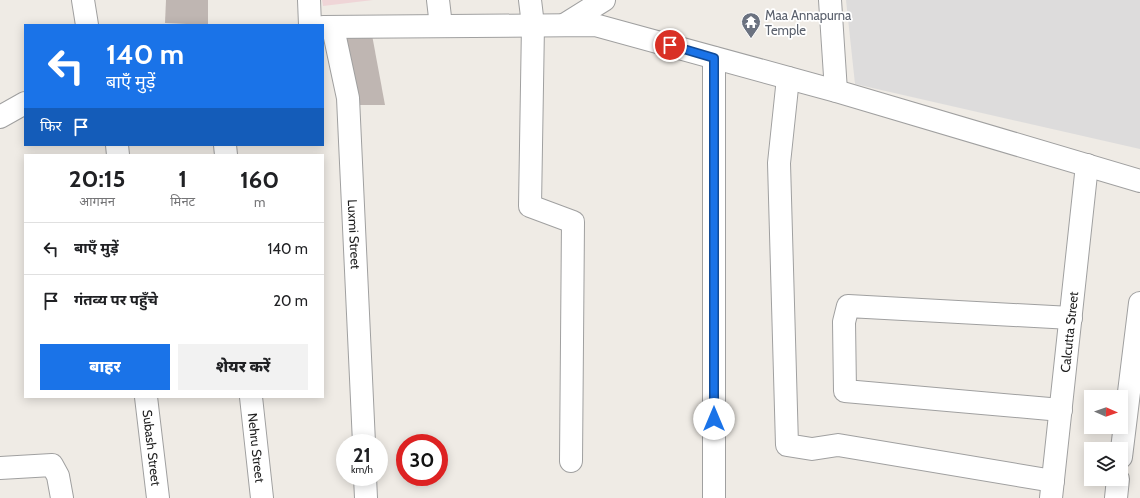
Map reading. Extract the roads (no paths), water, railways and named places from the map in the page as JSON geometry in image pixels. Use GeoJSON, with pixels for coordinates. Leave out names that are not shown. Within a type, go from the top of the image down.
{"type":"FeatureCollection","features":[{"type":"Feature","properties":{"kind":"street"},"geometry":{"type":"LineString","coordinates":[[83,0],[87,24]]}},
{"type":"Feature","properties":{"kind":"street"},"geometry":{"type":"LineString","coordinates":[[309,0],[310,24]]}},
{"type":"Feature","properties":{"kind":"street"},"geometry":{"type":"LineString","coordinates":[[438,0],[440,26]]}},
{"type":"Feature","properties":{"kind":"street"},"geometry":{"type":"LineString","coordinates":[[530,0],[533,25],[530,206],[573,222],[571,460]]}},
{"type":"Feature","properties":{"kind":"street"},"geometry":{"type":"LineString","coordinates":[[564,24],[604,0]]}},
{"type":"Feature","properties":{"kind":"street"},"geometry":{"type":"LineString","coordinates":[[830,0],[836,91]]}},
{"type":"Feature","properties":{"kind":"street"},"geometry":{"type":"LineString","coordinates":[[328,28],[564,24],[595,25],[836,91],[1140,181]]}},
{"type":"Feature","properties":{"kind":"street","name":"Luxmi Street"},"geometry":{"type":"LineString","coordinates":[[328,28],[348,98],[364,434]]}},
{"type":"Feature","properties":{"kind":"street"},"geometry":{"type":"LineString","coordinates":[[714,58],[714,498]]}},
{"type":"Feature","properties":{"kind":"street"},"geometry":{"type":"LineString","coordinates":[[788,78],[779,163],[787,445],[812,448],[838,445],[1052,490]]}},
{"type":"Feature","properties":{"kind":"street"},"geometry":{"type":"LineString","coordinates":[[0,117],[24,104]]}},
{"type":"Feature","properties":{"kind":"street","name":"Calcutta Street"},"geometry":{"type":"LineString","coordinates":[[1052,490],[1087,166]]}},
{"type":"Feature","properties":{"kind":"street"},"geometry":{"type":"LineString","coordinates":[[1123,442],[1140,303]]}},
{"type":"Feature","properties":{"kind":"street"},"geometry":{"type":"LineString","coordinates":[[1061,410],[845,391],[844,322],[848,306],[1071,318]]}},
{"type":"Feature","properties":{"kind":"street","name":"Subash Street"},"geometry":{"type":"LineString","coordinates":[[146,398],[158,498]]}},
{"type":"Feature","properties":{"kind":"street","name":"Nehru Street"},"geometry":{"type":"LineString","coordinates":[[251,398],[262,498]]}},
{"type":"Feature","properties":{"kind":"street"},"geometry":{"type":"LineString","coordinates":[[0,468],[52,465],[58,476],[62,498]]}},
{"type":"Feature","properties":{"kind":"street"},"geometry":{"type":"LineString","coordinates":[[366,486],[366,498]]}},
{"type":"Feature","properties":{"kind":"street"},"geometry":{"type":"LineString","coordinates":[[1116,498],[1117,486]]}},
{"type":"Feature","properties":{"kind":"place","name":"Maa Annapurna Temple"},"geometry":{"type":"Point","coordinates":[751,39]}}]}
